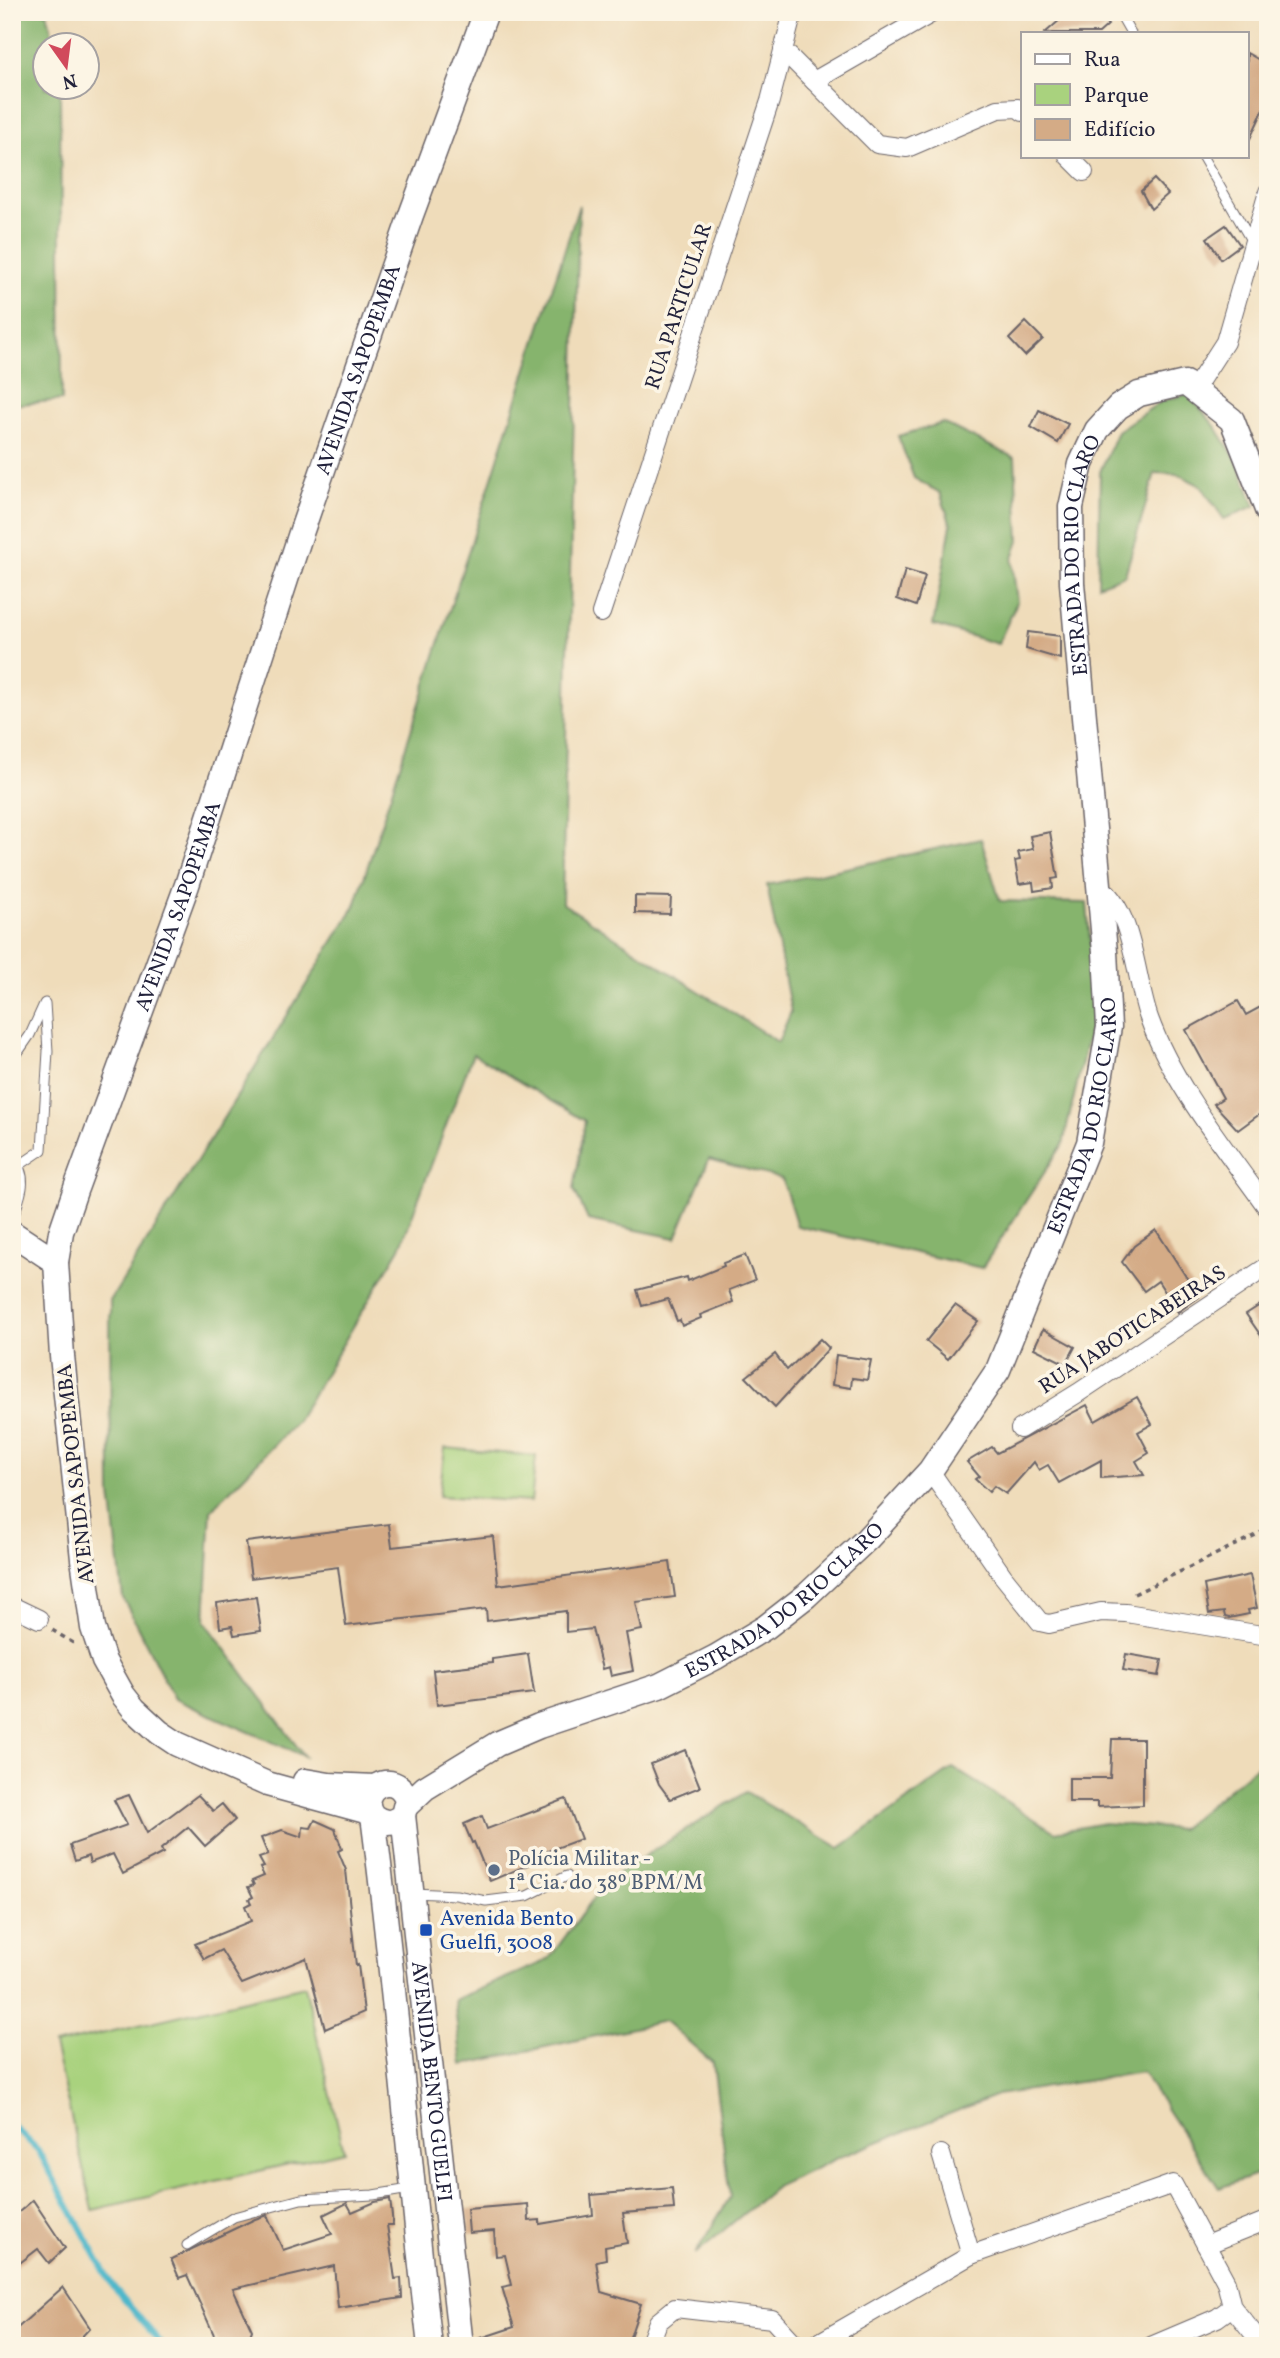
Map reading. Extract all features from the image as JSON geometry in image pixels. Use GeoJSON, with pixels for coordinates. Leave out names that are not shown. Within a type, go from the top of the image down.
{"type":"FeatureCollection","features":[{"type":"Feature","properties":{"kind":"main road","name":"AVENIDA SAPOPEMBA"},"geometry":{"type":"LineString","coordinates":[[371,1814],[267,1784],[177,1744],[159,1732],[123,1695],[104,1661],[93,1629],[62,1356],[56,1262],[61,1232],[187,885],[304,523],[411,215],[486,12]]}},
{"type":"Feature","properties":{"kind":"main road","name":"ESTRADA DO RIO CLARO"},"geometry":{"type":"LineString","coordinates":[[405,1810],[425,1788],[497,1744],[539,1726],[659,1686],[766,1628],[806,1596],[867,1539],[930,1471],[998,1370],[1090,1143],[1109,1027],[1105,952],[1072,583],[1071,507],[1081,464],[1097,430],[1118,407],[1139,394],[1185,383],[1194,390]]}},
{"type":"Feature","properties":{"kind":"main road"},"geometry":{"type":"LineString","coordinates":[[1194,390],[1232,420],[1268,512]]}},
{"type":"Feature","properties":{"kind":"main road"},"geometry":{"type":"LineString","coordinates":[[12,1233],[56,1262]]}},
{"type":"Feature","properties":{"kind":"main road","name":"ESTRADA DO RIO CLARO"},"geometry":{"type":"LineString","coordinates":[[384,1785],[459,1766]]}},
{"type":"Feature","properties":{"kind":"main road","name":"AVENIDA SAPOPEMBA"},"geometry":{"type":"LineString","coordinates":[[229,1767],[329,1785],[384,1785]]}},
{"type":"Feature","properties":{"kind":"main road"},"geometry":{"type":"LineString","coordinates":[[384,1785],[402,1789],[407,1799],[405,1810],[391,1822],[385,1822],[371,1814],[367,1801],[384,1785]]}},
{"type":"Feature","properties":{"kind":"main road","name":"AVENIDA BENTO GUELFI"},"geometry":{"type":"LineString","coordinates":[[405,1810],[461,2346]]}},
{"type":"Feature","properties":{"kind":"main road","name":"AVENIDA BENTO GUELFI"},"geometry":{"type":"LineString","coordinates":[[371,1814],[389,1936],[411,2189],[430,2346]]}},
{"type":"Feature","properties":{"kind":"street","name":"RUA PARTICULAR"},"geometry":{"type":"LineString","coordinates":[[601,613],[766,114],[793,12]]}},
{"type":"Feature","properties":{"kind":"street"},"geometry":{"type":"LineString","coordinates":[[814,80],[934,12]]}},
{"type":"Feature","properties":{"kind":"street"},"geometry":{"type":"LineString","coordinates":[[783,50],[877,144],[907,148],[998,109],[1018,108],[1021,110]]}},
{"type":"Feature","properties":{"kind":"street"},"geometry":{"type":"LineString","coordinates":[[1070,158],[1084,172]]}},
{"type":"Feature","properties":{"kind":"street"},"geometry":{"type":"LineString","coordinates":[[1194,390],[1225,342],[1268,192]]}},
{"type":"Feature","properties":{"kind":"street"},"geometry":{"type":"LineString","coordinates":[[1098,886],[1110,894],[1119,911],[1129,938],[1148,1016],[1170,1063],[1268,1209]]}},
{"type":"Feature","properties":{"kind":"street","name":"RUA JABOTICABEIRAS"},"geometry":{"type":"LineString","coordinates":[[1020,1429],[1268,1266]]}},
{"type":"Feature","properties":{"kind":"street"},"geometry":{"type":"LineString","coordinates":[[930,1471],[1003,1576],[1040,1622],[1049,1624],[1101,1612],[1126,1613],[1268,1636]]}},
{"type":"Feature","properties":{"kind":"street"},"geometry":{"type":"LineString","coordinates":[[12,1606],[39,1619]]}},
{"type":"Feature","properties":{"kind":"street"},"geometry":{"type":"LineString","coordinates":[[941,2154],[971,2255]]}},
{"type":"Feature","properties":{"kind":"street"},"geometry":{"type":"LineString","coordinates":[[813,2346],[971,2255],[1173,2184],[1226,2282],[1232,2307],[1264,2346]]}},
{"type":"Feature","properties":{"kind":"street"},"geometry":{"type":"LineString","coordinates":[[1206,2245],[1268,2220]]}},
{"type":"Feature","properties":{"kind":"street"},"geometry":{"type":"LineString","coordinates":[[1151,2346],[1217,2318],[1232,2307]]}},
{"type":"Feature","properties":{"kind":"street"},"geometry":{"type":"LineString","coordinates":[[649,2346],[658,2322],[675,2308],[772,2319],[797,2346]]}},
{"type":"Feature","properties":{"kind":"lane"},"geometry":{"type":"LineString","coordinates":[[1119,12],[1130,32]]}},
{"type":"Feature","properties":{"kind":"lane"},"geometry":{"type":"LineString","coordinates":[[1203,158],[1252,244]]}},
{"type":"Feature","properties":{"kind":"lane"},"geometry":{"type":"LineString","coordinates":[[12,1061],[30,1035],[45,1003],[48,1051],[42,1150],[20,1166]]}},
{"type":"Feature","properties":{"kind":"lane"},"geometry":{"type":"LineString","coordinates":[[12,1158],[20,1166],[24,1186],[12,1220]]}},
{"type":"Feature","properties":{"kind":"lane"},"geometry":{"type":"LineString","coordinates":[[412,1893],[456,1895],[486,1901],[527,1896],[567,1876]]}},
{"type":"Feature","properties":{"kind":"lane"},"geometry":{"type":"LineString","coordinates":[[187,2245],[234,2217],[301,2199],[373,2195],[411,2189]]}},
{"type":"Feature","properties":{"kind":"path"},"geometry":{"type":"LineString","coordinates":[[1130,1596],[1268,1529]]}},
{"type":"Feature","properties":{"kind":"path"},"geometry":{"type":"LineString","coordinates":[[39,1619],[52,1631],[104,1661]]}},
{"type":"Feature","properties":{"kind":"green space"},"geometry":{"type":"Polygon","coordinates":[[[12,12],[47,12],[52,32],[32,32],[32,102],[60,102],[62,400],[12,405],[12,12]]]}},
{"type":"Feature","properties":{"kind":"green space"},"geometry":{"type":"Polygon","coordinates":[[[579,205],[562,903],[778,1042],[791,1012],[767,885],[981,839],[1000,901],[1087,903],[1095,1006],[1063,1144],[982,1268],[797,1226],[782,1179],[709,1159],[676,1238],[588,1220],[574,1189],[585,1121],[473,1054],[400,1248],[297,1421],[211,1510],[205,1621],[304,1756],[174,1699],[123,1598],[111,1494],[110,1301],[355,906],[579,205]]]}},
{"type":"Feature","properties":{"kind":"green space"},"geometry":{"type":"Polygon","coordinates":[[[1188,394],[1216,427],[1237,461],[1255,506],[1224,519],[1201,486],[1178,474],[1155,473],[1125,575],[1098,585],[1100,472],[1117,431],[1162,401],[1188,394]]]}},
{"type":"Feature","properties":{"kind":"green space"},"geometry":{"type":"Polygon","coordinates":[[[943,423],[1015,458],[1019,541],[1012,560],[1017,602],[998,644],[933,625],[951,525],[940,493],[914,478],[898,436],[943,423]]]}},
{"type":"Feature","properties":{"kind":"green space"},"geometry":{"type":"Polygon","coordinates":[[[445,1448],[536,1456],[531,1502],[439,1496],[445,1448]]]}},
{"type":"Feature","properties":{"kind":"green space"},"geometry":{"type":"Polygon","coordinates":[[[1268,1757],[1268,2171],[1219,2188],[1142,2072],[997,2095],[840,2157],[777,2186],[695,2254],[730,2197],[713,2063],[665,2021],[462,2065],[454,2000],[548,1960],[607,1880],[746,1792],[840,1848],[953,1768],[1055,1832],[1104,1823],[1180,1829],[1268,1757]]]}},
{"type":"Feature","properties":{"kind":"green space"},"geometry":{"type":"Polygon","coordinates":[[[305,1986],[344,2151],[93,2210],[54,2045],[305,1986]]]}},
{"type":"Feature","properties":{"kind":"building"},"geometry":{"type":"Polygon","coordinates":[[[1069,12],[1096,12],[1108,25],[1100,32],[1046,32],[1069,12]]]}},
{"type":"Feature","properties":{"kind":"building"},"geometry":{"type":"Polygon","coordinates":[[[1248,54],[1268,65],[1268,100],[1248,143],[1248,54]]]}},
{"type":"Feature","properties":{"kind":"building"},"geometry":{"type":"Polygon","coordinates":[[[1154,179],[1168,194],[1151,209],[1141,191],[1154,179]]]}},
{"type":"Feature","properties":{"kind":"building"},"geometry":{"type":"Polygon","coordinates":[[[1226,225],[1240,245],[1221,259],[1207,238],[1226,225]]]}},
{"type":"Feature","properties":{"kind":"building"},"geometry":{"type":"Polygon","coordinates":[[[1026,322],[1043,339],[1025,356],[1009,339],[1026,322]]]}},
{"type":"Feature","properties":{"kind":"building"},"geometry":{"type":"Polygon","coordinates":[[[1039,410],[1068,424],[1058,443],[1031,427],[1039,410]]]}},
{"type":"Feature","properties":{"kind":"building"},"geometry":{"type":"Polygon","coordinates":[[[905,570],[925,576],[916,606],[897,599],[905,570]]]}},
{"type":"Feature","properties":{"kind":"building"},"geometry":{"type":"Polygon","coordinates":[[[1028,632],[1060,636],[1060,659],[1026,649],[1028,632]]]}},
{"type":"Feature","properties":{"kind":"building"},"geometry":{"type":"Polygon","coordinates":[[[1050,832],[1058,878],[1052,879],[1053,888],[1034,891],[1033,882],[1019,884],[1015,861],[1020,860],[1018,852],[1033,849],[1030,836],[1050,832]]]}},
{"type":"Feature","properties":{"kind":"building"},"geometry":{"type":"Polygon","coordinates":[[[635,896],[671,897],[670,914],[635,913],[635,896]]]}},
{"type":"Feature","properties":{"kind":"building"},"geometry":{"type":"Polygon","coordinates":[[[1238,1001],[1246,1015],[1268,1003],[1268,1108],[1238,1130],[1214,1104],[1223,1098],[1186,1030],[1238,1001]]]}},
{"type":"Feature","properties":{"kind":"building"},"geometry":{"type":"Polygon","coordinates":[[[1156,1230],[1199,1297],[1178,1312],[1158,1281],[1144,1291],[1122,1262],[1134,1246],[1156,1230]]]}},
{"type":"Feature","properties":{"kind":"building"},"geometry":{"type":"Polygon","coordinates":[[[745,1255],[755,1280],[729,1290],[733,1302],[700,1315],[701,1318],[682,1326],[680,1320],[677,1321],[668,1299],[642,1306],[637,1290],[687,1277],[688,1281],[745,1255]]]}},
{"type":"Feature","properties":{"kind":"building"},"geometry":{"type":"Polygon","coordinates":[[[1268,1300],[1268,1346],[1246,1314],[1268,1300]]]}},
{"type":"Feature","properties":{"kind":"building"},"geometry":{"type":"Polygon","coordinates":[[[955,1305],[978,1321],[948,1359],[926,1341],[955,1305]]]}},
{"type":"Feature","properties":{"kind":"building"},"geometry":{"type":"Polygon","coordinates":[[[1043,1329],[1075,1347],[1066,1364],[1034,1348],[1043,1329]]]}},
{"type":"Feature","properties":{"kind":"building"},"geometry":{"type":"Polygon","coordinates":[[[820,1339],[829,1348],[775,1407],[746,1377],[775,1354],[787,1370],[820,1339]]]}},
{"type":"Feature","properties":{"kind":"building"},"geometry":{"type":"Polygon","coordinates":[[[836,1355],[871,1360],[867,1380],[852,1378],[851,1388],[832,1385],[836,1355]]]}},
{"type":"Feature","properties":{"kind":"building"},"geometry":{"type":"Polygon","coordinates":[[[1137,1397],[1152,1424],[1138,1432],[1149,1453],[1136,1461],[1144,1475],[1101,1478],[1101,1460],[1059,1483],[1048,1465],[1039,1470],[1034,1462],[1006,1494],[994,1486],[989,1492],[975,1479],[979,1476],[967,1462],[992,1447],[997,1453],[1087,1405],[1095,1421],[1137,1397]]]}},
{"type":"Feature","properties":{"kind":"building"},"geometry":{"type":"Polygon","coordinates":[[[389,1524],[392,1547],[493,1536],[498,1585],[670,1562],[675,1597],[636,1602],[642,1630],[626,1633],[633,1671],[611,1676],[609,1667],[602,1669],[592,1629],[566,1632],[566,1611],[487,1621],[486,1609],[346,1626],[338,1567],[251,1578],[246,1542],[389,1524]]]}},
{"type":"Feature","properties":{"kind":"building"},"geometry":{"type":"Polygon","coordinates":[[[1250,1575],[1257,1608],[1248,1610],[1249,1614],[1229,1618],[1225,1617],[1224,1612],[1209,1614],[1204,1585],[1250,1575]]]}},
{"type":"Feature","properties":{"kind":"building"},"geometry":{"type":"Polygon","coordinates":[[[256,1597],[261,1631],[234,1635],[232,1626],[220,1628],[217,1603],[256,1597]]]}},
{"type":"Feature","properties":{"kind":"building"},"geometry":{"type":"Polygon","coordinates":[[[528,1654],[534,1693],[437,1705],[433,1670],[492,1663],[492,1659],[528,1654]]]}},
{"type":"Feature","properties":{"kind":"building"},"geometry":{"type":"Polygon","coordinates":[[[1126,1654],[1162,1660],[1159,1676],[1123,1670],[1126,1654]]]}},
{"type":"Feature","properties":{"kind":"building"},"geometry":{"type":"Polygon","coordinates":[[[1112,1739],[1143,1739],[1143,1805],[1097,1807],[1097,1802],[1069,1802],[1069,1778],[1110,1778],[1112,1739]]]}},
{"type":"Feature","properties":{"kind":"building"},"geometry":{"type":"Polygon","coordinates":[[[685,1750],[700,1787],[670,1799],[659,1784],[651,1764],[685,1750]]]}},
{"type":"Feature","properties":{"kind":"building"},"geometry":{"type":"Polygon","coordinates":[[[129,1795],[147,1833],[198,1795],[213,1811],[222,1804],[235,1820],[205,1846],[188,1827],[161,1849],[163,1853],[123,1874],[113,1854],[90,1863],[88,1856],[75,1861],[70,1845],[127,1825],[114,1800],[129,1795]]]}},
{"type":"Feature","properties":{"kind":"building"},"geometry":{"type":"Polygon","coordinates":[[[566,1799],[581,1839],[542,1853],[544,1858],[490,1881],[464,1824],[482,1816],[487,1829],[566,1799]]]}},
{"type":"Feature","properties":{"kind":"building"},"geometry":{"type":"Polygon","coordinates":[[[315,1820],[335,1829],[342,1849],[338,1851],[346,1870],[356,1966],[358,1965],[364,2012],[325,2029],[306,1958],[242,1984],[221,1950],[204,1959],[195,1944],[251,1921],[245,1906],[251,1903],[249,1899],[253,1897],[248,1887],[254,1885],[252,1881],[264,1876],[260,1868],[264,1867],[259,1858],[268,1855],[261,1838],[282,1830],[302,1837],[303,1827],[311,1828],[315,1820]]]}},
{"type":"Feature","properties":{"kind":"building"},"geometry":{"type":"Polygon","coordinates":[[[672,2188],[674,2209],[623,2213],[627,2243],[605,2247],[606,2259],[596,2261],[601,2292],[641,2304],[627,2346],[476,2346],[475,2340],[514,2327],[502,2287],[512,2285],[505,2255],[496,2256],[494,2231],[469,2233],[467,2209],[528,2204],[529,2221],[540,2220],[540,2224],[593,2215],[591,2195],[672,2188]]]}},
{"type":"Feature","properties":{"kind":"building"},"geometry":{"type":"Polygon","coordinates":[[[390,2199],[393,2225],[387,2225],[395,2279],[401,2278],[402,2298],[338,2308],[334,2266],[233,2289],[252,2330],[250,2336],[253,2346],[219,2346],[187,2275],[179,2278],[171,2259],[267,2215],[283,2250],[332,2234],[323,2215],[347,2203],[352,2212],[390,2199]]]}},
{"type":"Feature","properties":{"kind":"building"},"geometry":{"type":"Polygon","coordinates":[[[33,2200],[65,2248],[49,2263],[38,2249],[12,2269],[12,2218],[33,2200]]]}},
{"type":"Feature","properties":{"kind":"building"},"geometry":{"type":"Polygon","coordinates":[[[63,2287],[90,2328],[73,2346],[12,2346],[12,2333],[63,2287]]]}},
{"type":"Feature","properties":{"kind":"waterway"},"geometry":{"type":"LineString","coordinates":[[12,2125],[38,2150],[112,2285],[163,2346]]}},
{"type":"Feature","properties":{"kind":"place","name":"Polícia Militar - 1ª Cia. do 38º BPM/M"},"geometry":{"type":"Point","coordinates":[494,1870]}},
{"type":"Feature","properties":{"kind":"place","name":"Avenida Bento Guelfi, 3008"},"geometry":{"type":"Point","coordinates":[426,1930]}}]}
